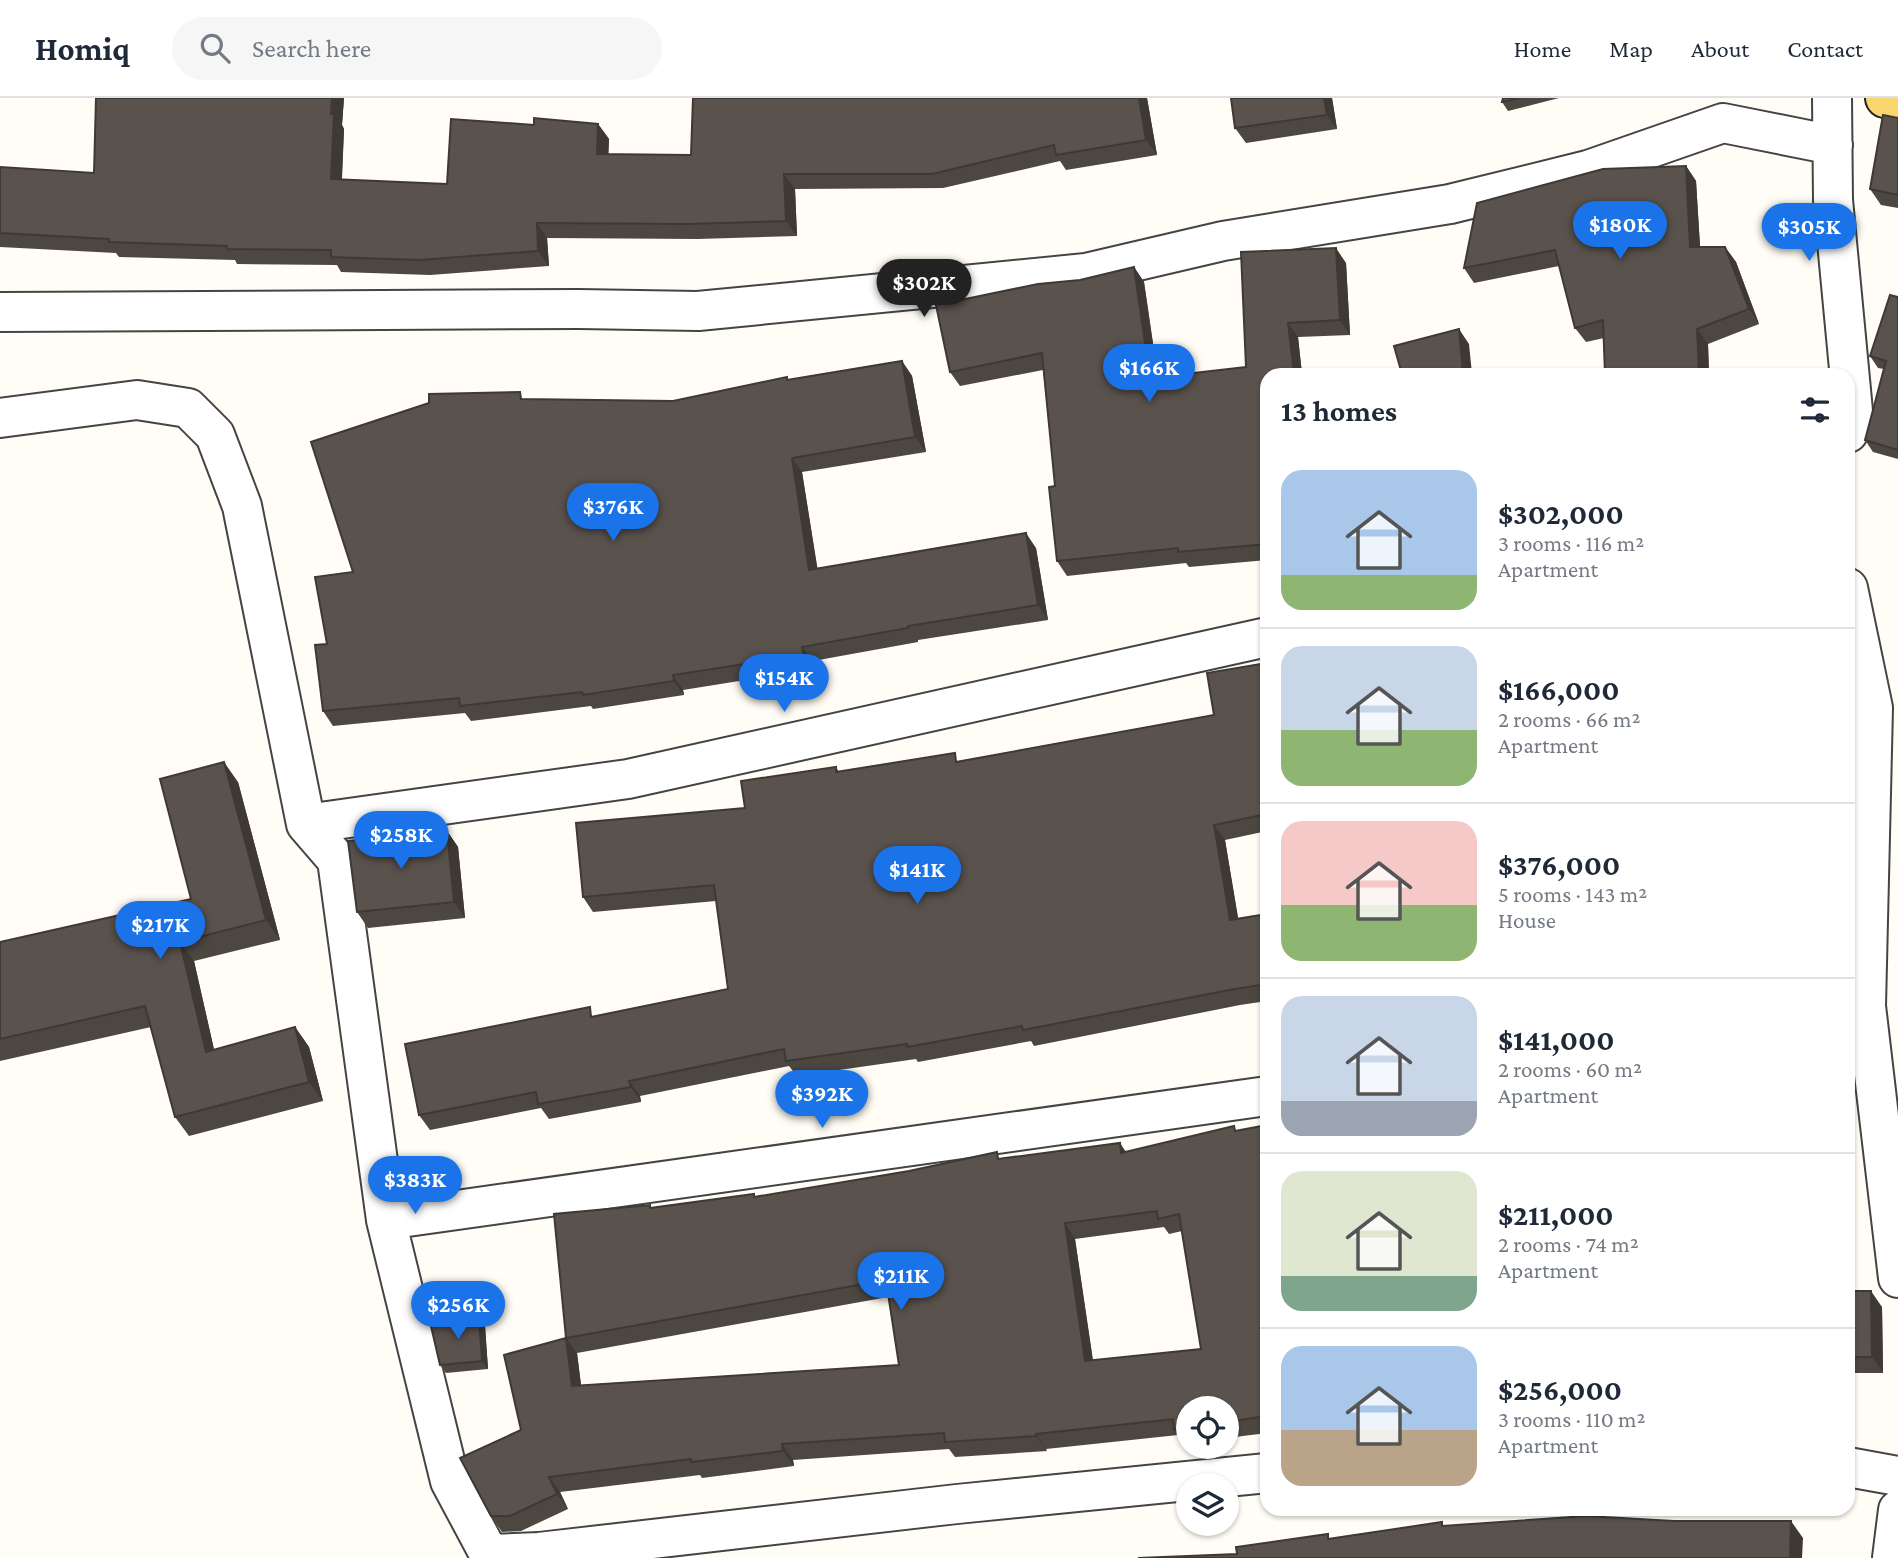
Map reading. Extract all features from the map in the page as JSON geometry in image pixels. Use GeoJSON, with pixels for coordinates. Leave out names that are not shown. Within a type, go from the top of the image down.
{"type":"FeatureCollection","features":[{"type":"Feature","properties":{"kind":"main road"},"geometry":{"type":"LineString","coordinates":[[1885,98],[1898,102]]}},
{"type":"Feature","properties":{"kind":"street"},"geometry":{"type":"LineString","coordinates":[[1832,98],[1833,200],[1849,368]]}},
{"type":"Feature","properties":{"kind":"street"},"geometry":{"type":"LineString","coordinates":[[0,312],[579,309],[698,311],[1086,273],[1223,241],[1450,204],[1588,170],[1723,122],[1833,145]]}},
{"type":"Feature","properties":{"kind":"street"},"geometry":{"type":"LineString","coordinates":[[0,418],[136,400],[188,408],[215,435],[242,506],[306,824],[337,860],[386,1220],[450,1480],[483,1556],[1260,1474]]}},
{"type":"Feature","properties":{"kind":"street"},"geometry":{"type":"LineString","coordinates":[[1855,622],[1873,708],[1857,1008],[1898,1278]]}},
{"type":"Feature","properties":{"kind":"street"},"geometry":{"type":"LineString","coordinates":[[306,824],[628,779],[1260,639]]}},
{"type":"Feature","properties":{"kind":"street"},"geometry":{"type":"LineString","coordinates":[[386,1220],[1260,1097]]}},
{"type":"Feature","properties":{"kind":"street"},"geometry":{"type":"LineString","coordinates":[[1855,1468],[1898,1476]]}},
{"type":"Feature","properties":{"kind":"street"},"geometry":{"type":"LineString","coordinates":[[1892,1558],[1898,1510]]}},
{"type":"Feature","properties":{"kind":"building"},"geometry":{"type":"Polygon","coordinates":[[[96,98],[332,98],[331,114],[334,114],[331,179],[447,184],[451,119],[534,125],[534,118],[598,124],[597,154],[691,155],[693,98],[1139,98],[1146,140],[1056,155],[1054,145],[932,174],[784,174],[786,221],[687,224],[537,223],[538,251],[419,260],[331,257],[331,250],[227,249],[227,246],[109,242],[109,239],[0,233],[0,167],[94,173],[96,98]]]}},
{"type":"Feature","properties":{"kind":"building"},"geometry":{"type":"Polygon","coordinates":[[[1231,98],[1324,98],[1327,115],[1235,128],[1231,98]]]}},
{"type":"Feature","properties":{"kind":"building"},"geometry":{"type":"Polygon","coordinates":[[[1503,98],[1520,98],[1502,102],[1503,98]]]}},
{"type":"Feature","properties":{"kind":"building"},"geometry":{"type":"Polygon","coordinates":[[[1883,115],[1898,118],[1898,195],[1870,189],[1883,115]]]}},
{"type":"Feature","properties":{"kind":"building"},"geometry":{"type":"Polygon","coordinates":[[[1686,166],[1690,247],[1725,247],[1749,309],[1697,329],[1699,368],[1605,368],[1603,320],[1575,328],[1555,250],[1464,268],[1477,203],[1603,169],[1686,166]]]}},
{"type":"Feature","properties":{"kind":"building"},"geometry":{"type":"Polygon","coordinates":[[[1336,248],[1340,320],[1288,323],[1293,368],[1260,368],[1260,545],[1178,552],[1178,548],[1057,561],[1049,487],[1055,486],[1042,353],[950,372],[936,305],[1038,284],[1080,280],[1134,267],[1150,378],[1246,367],[1241,252],[1336,248]]]}},
{"type":"Feature","properties":{"kind":"building"},"geometry":{"type":"Polygon","coordinates":[[[1890,295],[1898,297],[1898,450],[1865,440],[1886,361],[1870,356],[1890,295]]]}},
{"type":"Feature","properties":{"kind":"building"},"geometry":{"type":"Polygon","coordinates":[[[1459,329],[1462,368],[1400,368],[1394,346],[1459,329]]]}},
{"type":"Feature","properties":{"kind":"building"},"geometry":{"type":"Polygon","coordinates":[[[902,361],[915,437],[792,458],[809,570],[1026,533],[1038,605],[908,626],[802,647],[804,655],[673,675],[674,681],[583,695],[582,692],[460,706],[459,698],[323,711],[315,645],[327,644],[315,577],[353,572],[311,442],[429,403],[429,394],[520,392],[521,399],[673,401],[787,377],[787,380],[902,361]]]}},
{"type":"Feature","properties":{"kind":"building"},"geometry":{"type":"Polygon","coordinates":[[[1260,664],[1260,815],[1214,825],[1230,920],[1260,915],[1260,985],[1023,1030],[1022,1026],[907,1047],[907,1044],[786,1061],[784,1049],[629,1081],[631,1087],[538,1104],[536,1092],[419,1115],[405,1044],[590,1007],[591,1017],[728,989],[714,885],[583,897],[576,823],[745,808],[741,781],[836,767],[836,772],[955,753],[956,762],[1214,715],[1207,673],[1260,664]]]}},
{"type":"Feature","properties":{"kind":"building"},"geometry":{"type":"Polygon","coordinates":[[[224,762],[266,920],[180,942],[206,1052],[295,1027],[309,1082],[175,1117],[145,1006],[0,1039],[0,942],[191,899],[160,779],[224,762]]]}},
{"type":"Feature","properties":{"kind":"building"},"geometry":{"type":"Polygon","coordinates":[[[447,831],[454,902],[357,912],[348,841],[447,831]]]}},
{"type":"Feature","properties":{"kind":"building"},"geometry":{"type":"Polygon","coordinates":[[[1234,1126],[1235,1131],[1260,1126],[1260,1417],[1239,1420],[1239,1396],[1176,1396],[1174,1429],[1173,1419],[1036,1436],[945,1442],[944,1433],[782,1444],[783,1451],[691,1462],[691,1459],[549,1477],[557,1494],[510,1516],[491,1516],[460,1458],[521,1430],[504,1355],[566,1338],[554,1214],[650,1205],[650,1208],[754,1194],[754,1197],[909,1171],[997,1152],[998,1159],[1120,1143],[1121,1153],[1234,1126]],[[1157,1211],[1065,1223],[1085,1361],[1201,1349],[1179,1214],[1158,1219],[1157,1211]],[[886,1280],[566,1338],[572,1386],[899,1365],[886,1280]]]}},
{"type":"Feature","properties":{"kind":"building"},"geometry":{"type":"Polygon","coordinates":[[[1855,1291],[1871,1291],[1872,1357],[1855,1357],[1855,1291]]]}},
{"type":"Feature","properties":{"kind":"building"},"geometry":{"type":"Polygon","coordinates":[[[479,1318],[482,1361],[440,1365],[430,1322],[479,1318]]]}},
{"type":"Feature","properties":{"kind":"building"},"geometry":{"type":"Polygon","coordinates":[[[1586,1516],[1674,1521],[1791,1521],[1790,1558],[1138,1558],[1237,1554],[1236,1547],[1328,1534],[1328,1539],[1442,1522],[1442,1526],[1586,1516]]]}}]}
